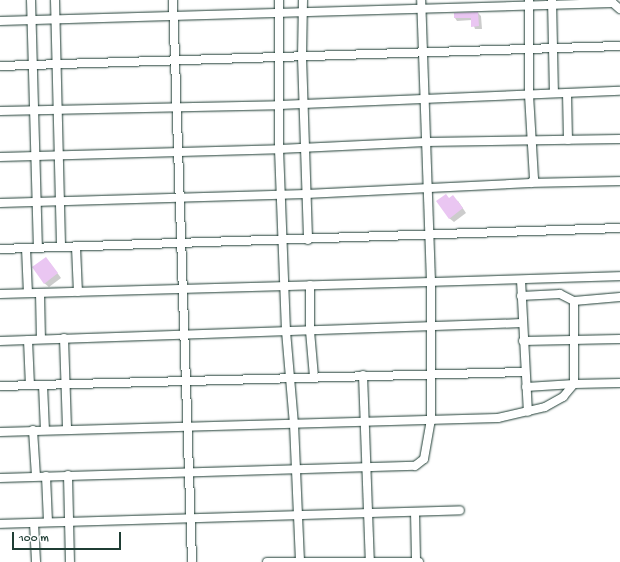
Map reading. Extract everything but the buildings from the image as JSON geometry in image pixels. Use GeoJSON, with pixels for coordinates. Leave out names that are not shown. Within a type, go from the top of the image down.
{"type":"FeatureCollection","features":[{"type":"Feature","properties":{"kind":"street"},"geometry":{"type":"LineString","coordinates":[[31,0],[38,248]]}},
{"type":"Feature","properties":{"kind":"street"},"geometry":{"type":"LineString","coordinates":[[55,0],[61,247]]}},
{"type":"Feature","properties":{"kind":"street"},"geometry":{"type":"LineString","coordinates":[[174,0],[192,562]]}},
{"type":"Feature","properties":{"kind":"street"},"geometry":{"type":"LineString","coordinates":[[279,0],[280,194],[286,287],[286,331],[294,424],[300,562]]}},
{"type":"Feature","properties":{"kind":"street"},"geometry":{"type":"LineString","coordinates":[[303,0],[302,57],[308,240]]}},
{"type":"Feature","properties":{"kind":"street"},"geometry":{"type":"LineString","coordinates":[[529,2],[529,95],[534,179],[531,183]]}},
{"type":"Feature","properties":{"kind":"street"},"geometry":{"type":"LineString","coordinates":[[0,20],[280,12],[421,4],[552,2],[613,3],[620,7]]}},
{"type":"Feature","properties":{"kind":"street"},"geometry":{"type":"LineString","coordinates":[[552,2],[554,93]]}},
{"type":"Feature","properties":{"kind":"street"},"geometry":{"type":"LineString","coordinates":[[0,478],[68,475],[296,472],[415,466],[424,460],[431,421],[431,282],[421,4]]}},
{"type":"Feature","properties":{"kind":"street"},"geometry":{"type":"LineString","coordinates":[[0,66],[620,46]]}},
{"type":"Feature","properties":{"kind":"street"},"geometry":{"type":"LineString","coordinates":[[0,111],[279,105],[620,91]]}},
{"type":"Feature","properties":{"kind":"street"},"geometry":{"type":"LineString","coordinates":[[567,93],[568,140]]}},
{"type":"Feature","properties":{"kind":"street"},"geometry":{"type":"LineString","coordinates":[[0,157],[279,149],[426,142],[620,139]]}},
{"type":"Feature","properties":{"kind":"street"},"geometry":{"type":"LineString","coordinates":[[0,203],[306,194],[531,183],[620,181]]}},
{"type":"Feature","properties":{"kind":"street"},"geometry":{"type":"LineString","coordinates":[[0,249],[308,240],[620,228]]}},
{"type":"Feature","properties":{"kind":"street"},"geometry":{"type":"LineString","coordinates":[[76,247],[78,292]]}},
{"type":"Feature","properties":{"kind":"street"},"geometry":{"type":"LineString","coordinates":[[26,248],[28,294]]}},
{"type":"Feature","properties":{"kind":"street"},"geometry":{"type":"LineString","coordinates":[[0,294],[183,290],[620,276]]}},
{"type":"Feature","properties":{"kind":"street"},"geometry":{"type":"LineString","coordinates":[[521,280],[522,323],[528,412]]}},
{"type":"Feature","properties":{"kind":"street"},"geometry":{"type":"LineString","coordinates":[[310,285],[310,331],[314,377]]}},
{"type":"Feature","properties":{"kind":"street"},"geometry":{"type":"LineString","coordinates":[[40,293],[41,339]]}},
{"type":"Feature","properties":{"kind":"street"},"geometry":{"type":"LineString","coordinates":[[521,296],[560,294],[574,301],[620,297]]}},
{"type":"Feature","properties":{"kind":"street"},"geometry":{"type":"LineString","coordinates":[[0,432],[67,429],[431,421],[498,418],[528,412],[555,403],[574,384],[574,301]]}},
{"type":"Feature","properties":{"kind":"street"},"geometry":{"type":"LineString","coordinates":[[0,341],[185,333],[310,331],[522,323]]}},
{"type":"Feature","properties":{"kind":"street"},"geometry":{"type":"LineString","coordinates":[[64,338],[67,429]]}},
{"type":"Feature","properties":{"kind":"street"},"geometry":{"type":"LineString","coordinates":[[523,340],[620,339]]}},
{"type":"Feature","properties":{"kind":"street"},"geometry":{"type":"LineString","coordinates":[[28,340],[30,385]]}},
{"type":"Feature","properties":{"kind":"street"},"geometry":{"type":"LineString","coordinates":[[0,386],[186,382],[430,373],[525,372]]}},
{"type":"Feature","properties":{"kind":"street"},"geometry":{"type":"LineString","coordinates":[[363,375],[370,561]]}},
{"type":"Feature","properties":{"kind":"street"},"geometry":{"type":"LineString","coordinates":[[526,387],[620,383]]}},
{"type":"Feature","properties":{"kind":"street"},"geometry":{"type":"LineString","coordinates":[[43,385],[45,430]]}},
{"type":"Feature","properties":{"kind":"street"},"geometry":{"type":"LineString","coordinates":[[33,430],[36,476]]}},
{"type":"Feature","properties":{"kind":"street"},"geometry":{"type":"LineString","coordinates":[[68,475],[70,562]]}},
{"type":"Feature","properties":{"kind":"street"},"geometry":{"type":"LineString","coordinates":[[46,476],[48,522]]}},
{"type":"Feature","properties":{"kind":"street"},"geometry":{"type":"LineString","coordinates":[[0,524],[460,510]]}},
{"type":"Feature","properties":{"kind":"street"},"geometry":{"type":"LineString","coordinates":[[267,562],[418,562],[415,512]]}},
{"type":"Feature","properties":{"kind":"street"},"geometry":{"type":"LineString","coordinates":[[34,523],[36,562]]}}]}
